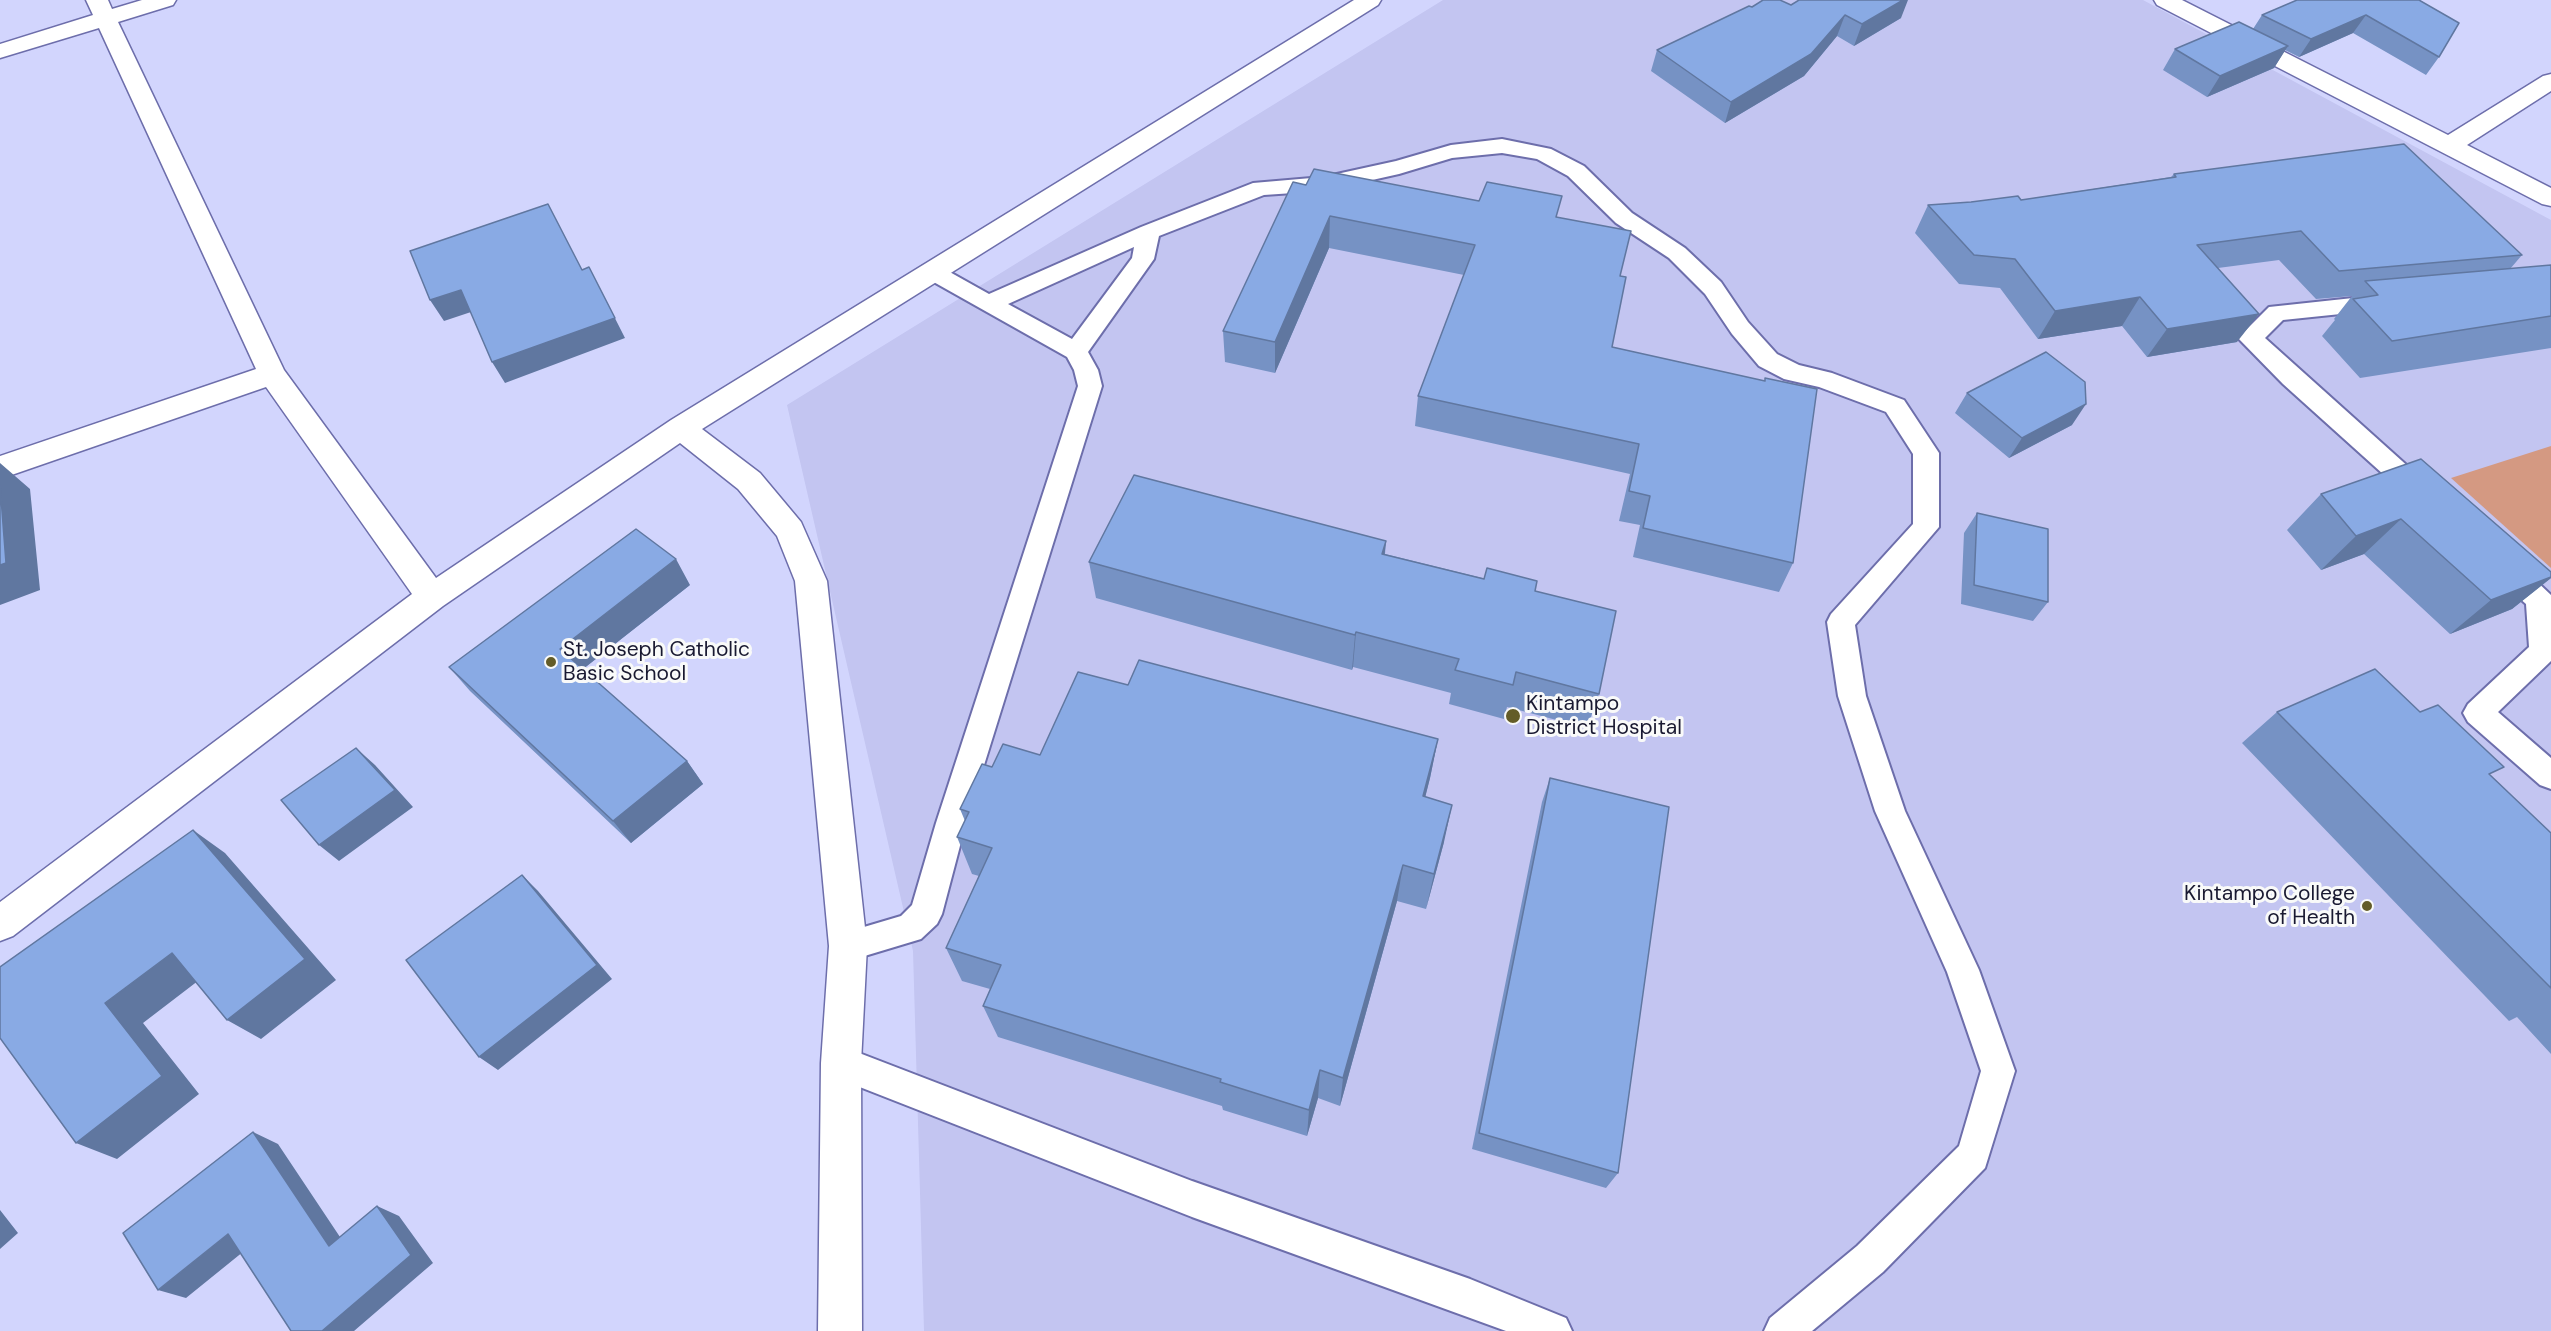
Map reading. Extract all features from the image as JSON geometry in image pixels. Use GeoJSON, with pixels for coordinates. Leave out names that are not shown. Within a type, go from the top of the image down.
{"type":"FeatureCollection","features":[{"type":"Feature","properties":{"kind":"street"},"geometry":{"type":"LineString","coordinates":[[0,51],[100,9],[165,0]]}},
{"type":"Feature","properties":{"kind":"street"},"geometry":{"type":"LineString","coordinates":[[0,924],[432,597],[681,428],[1370,0]]}},
{"type":"Feature","properties":{"kind":"street"},"geometry":{"type":"LineString","coordinates":[[2165,0],[2551,198]]}},
{"type":"Feature","properties":{"kind":"street"},"geometry":{"type":"LineString","coordinates":[[100,9],[272,374],[432,597]]}},
{"type":"Feature","properties":{"kind":"street"},"geometry":{"type":"LineString","coordinates":[[2450,145],[2551,81]]}},
{"type":"Feature","properties":{"kind":"street"},"geometry":{"type":"LineString","coordinates":[[0,468],[272,374]]}},
{"type":"Feature","properties":{"kind":"street"},"geometry":{"type":"LineString","coordinates":[[681,428],[748,482],[790,530],[810,581],[848,946],[841,1064],[840,1331]]}},
{"type":"Feature","properties":{"kind":"lane"},"geometry":{"type":"LineString","coordinates":[[988,304],[1219,202],[1261,188],[1323,184],[1399,167],[1450,152],[1502,146],[1543,154],[1576,171],[1624,218],[1677,253],[1713,288],[1740,328],[1768,360],[1793,373],[1823,379],[1895,406],[1926,453],[1926,527],[1841,622],[1852,696],[1890,811],[1963,970],[1998,1071],[1973,1156],[1870,1259],[1784,1331]]}},
{"type":"Feature","properties":{"kind":"lane"},"geometry":{"type":"LineString","coordinates":[[1076,351],[1143,259],[1149,232]]}},
{"type":"Feature","properties":{"kind":"lane"},"geometry":{"type":"LineString","coordinates":[[848,946],[910,928],[926,914],[954,812],[1090,386],[1086,370],[1076,351],[931,271]]}},
{"type":"Feature","properties":{"kind":"lane"},"geometry":{"type":"LineString","coordinates":[[2406,300],[2277,313],[2250,338],[2443,513]]}},
{"type":"Feature","properties":{"kind":"lane"},"geometry":{"type":"LineString","coordinates":[[2487,553],[2540,600],[2543,651],[2478,713],[2551,776]]}},
{"type":"Feature","properties":{"kind":"lane"},"geometry":{"type":"LineString","coordinates":[[841,1064],[1192,1199],[1470,1298],[1553,1331]]}},
{"type":"Feature","properties":{"kind":"shaded area","name":"Kintampo District Hospital"},"geometry":{"type":"Polygon","coordinates":[[[1443,0],[2143,0],[2551,220],[2551,1331],[924,1331],[913,951],[787,405],[1443,0]]]}},
{"type":"Feature","properties":{"kind":"shaded area"},"geometry":{"type":"Polygon","coordinates":[[[2551,446],[2551,568],[2451,478],[2551,446]]]}},
{"type":"Feature","properties":{"kind":"building"},"geometry":{"type":"Polygon","coordinates":[[[1763,0],[1780,0],[1791,5],[1799,0],[1903,0],[1862,24],[1845,15],[1811,54],[1731,102],[1657,50],[1763,0]]]}},
{"type":"Feature","properties":{"kind":"building"},"geometry":{"type":"Polygon","coordinates":[[[2297,0],[2419,0],[2459,23],[2439,57],[2366,15],[2311,39],[2262,15],[2297,0]]]}},
{"type":"Feature","properties":{"kind":"building"},"geometry":{"type":"Polygon","coordinates":[[[2239,22],[2288,46],[2220,76],[2175,49],[2239,22]]]}},
{"type":"Feature","properties":{"kind":"building"},"geometry":{"type":"Polygon","coordinates":[[[2404,144],[2522,255],[2339,271],[2301,231],[2197,245],[2259,314],[2167,329],[2140,297],[2055,311],[2015,259],[1974,255],[1928,205],[2018,196],[2021,200],[2176,177],[2174,174],[2404,144]]]}},
{"type":"Feature","properties":{"kind":"building"},"geometry":{"type":"Polygon","coordinates":[[[1314,169],[1479,201],[1487,182],[1562,196],[1556,217],[1631,231],[1620,276],[1626,277],[1612,347],[1765,381],[1765,378],[1817,389],[1793,563],[1643,528],[1650,496],[1629,491],[1639,444],[1418,396],[1475,245],[1330,216],[1275,342],[1223,331],[1293,182],[1306,185],[1314,169]]]}},
{"type":"Feature","properties":{"kind":"building"},"geometry":{"type":"Polygon","coordinates":[[[548,204],[582,270],[589,267],[615,318],[492,362],[461,290],[430,300],[410,251],[548,204]]]}},
{"type":"Feature","properties":{"kind":"building"},"geometry":{"type":"Polygon","coordinates":[[[2551,265],[2551,316],[2392,341],[2353,299],[2378,295],[2365,281],[2551,265]]]}},
{"type":"Feature","properties":{"kind":"building"},"geometry":{"type":"Polygon","coordinates":[[[2046,352],[2085,382],[2086,404],[2022,438],[1967,393],[2046,352]]]}},
{"type":"Feature","properties":{"kind":"building"},"geometry":{"type":"Polygon","coordinates":[[[2421,459],[2551,572],[2551,577],[2491,600],[2401,519],[2356,536],[2321,494],[2421,459]]]}},
{"type":"Feature","properties":{"kind":"building"},"geometry":{"type":"Polygon","coordinates":[[[1134,475],[1386,541],[1382,554],[1484,579],[1487,568],[1537,581],[1535,591],[1616,611],[1599,694],[1516,672],[1513,685],[1455,670],[1459,659],[1356,632],[1355,635],[1089,562],[1134,475]]]}},
{"type":"Feature","properties":{"kind":"building"},"geometry":{"type":"Polygon","coordinates":[[[0,485],[6,563],[0,565],[0,485]]]}},
{"type":"Feature","properties":{"kind":"building"},"geometry":{"type":"Polygon","coordinates":[[[1977,513],[2048,529],[2048,602],[1974,585],[1977,513]]]}},
{"type":"Feature","properties":{"kind":"building"},"geometry":{"type":"Polygon","coordinates":[[[636,529],[676,559],[560,649],[687,761],[613,821],[449,667],[636,529]]]}},
{"type":"Feature","properties":{"kind":"building"},"geometry":{"type":"Polygon","coordinates":[[[1139,660],[1438,739],[1423,796],[1452,805],[1434,874],[1403,865],[1343,1078],[1320,1070],[1309,1110],[1220,1082],[1221,1079],[983,1006],[1001,965],[946,948],[992,848],[957,837],[969,812],[960,809],[982,764],[992,767],[1003,744],[1040,755],[1078,672],[1128,685],[1139,660]]]}},
{"type":"Feature","properties":{"kind":"building"},"geometry":{"type":"Polygon","coordinates":[[[2375,669],[2420,712],[2438,705],[2504,767],[2489,774],[2551,833],[2551,988],[2277,712],[2375,669]]]}},
{"type":"Feature","properties":{"kind":"building"},"geometry":{"type":"Polygon","coordinates":[[[356,748],[395,790],[319,845],[281,800],[356,748]]]}},
{"type":"Feature","properties":{"kind":"building"},"geometry":{"type":"Polygon","coordinates":[[[1550,778],[1669,807],[1618,1173],[1479,1133],[1550,778]]]}},
{"type":"Feature","properties":{"kind":"building"},"geometry":{"type":"Polygon","coordinates":[[[193,830],[305,959],[227,1020],[172,953],[105,1003],[162,1076],[76,1143],[0,1038],[0,967],[193,830]]]}},
{"type":"Feature","properties":{"kind":"building"},"geometry":{"type":"Polygon","coordinates":[[[522,875],[597,965],[479,1057],[406,960],[522,875]]]}},
{"type":"Feature","properties":{"kind":"building"},"geometry":{"type":"Polygon","coordinates":[[[253,1132],[329,1246],[377,1206],[411,1255],[322,1331],[291,1331],[228,1234],[158,1290],[123,1233],[253,1132]]]}},
{"type":"Feature","properties":{"kind":"place","name":"St. Joseph Catholic Basic School"},"geometry":{"type":"Point","coordinates":[551,662]}},
{"type":"Feature","properties":{"kind":"place","name":"Kintampo District Hospital"},"geometry":{"type":"Point","coordinates":[1513,716]}},
{"type":"Feature","properties":{"kind":"place","name":"Kintampo College of Health"},"geometry":{"type":"Point","coordinates":[2367,906]}}]}
